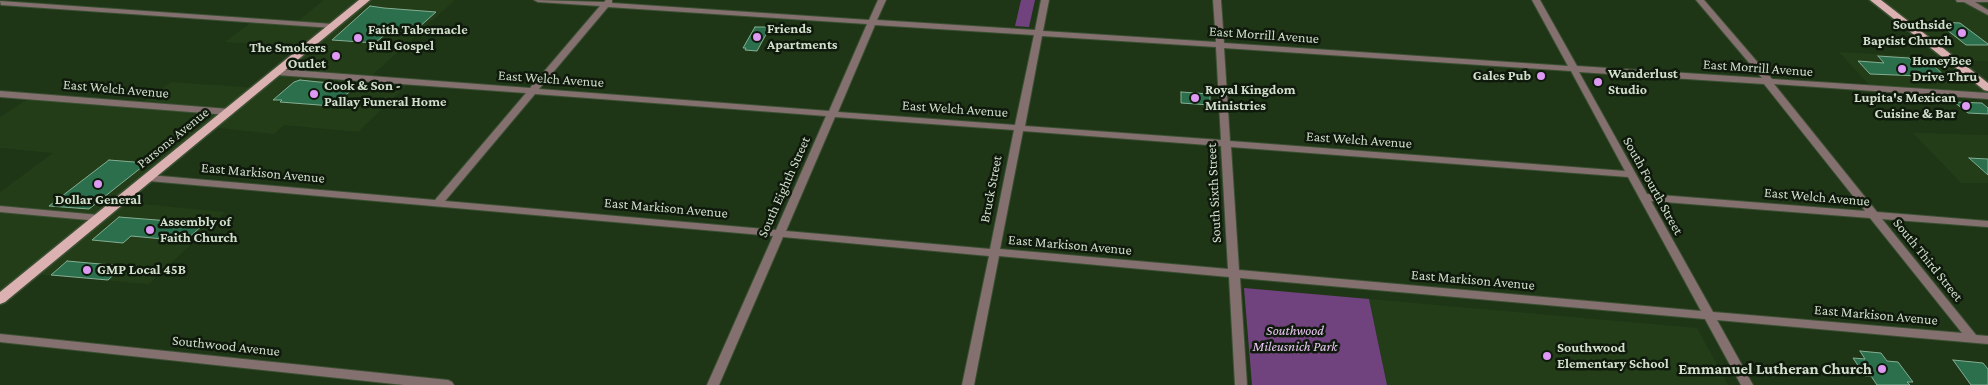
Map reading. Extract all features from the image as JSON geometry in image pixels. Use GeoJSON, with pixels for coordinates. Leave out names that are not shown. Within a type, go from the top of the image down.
{"type":"FeatureCollection","features":[{"type":"Feature","properties":{"kind":"main road","name":"Parsons Avenue"},"geometry":{"type":"LineString","coordinates":[[0,299],[365,0]]}},
{"type":"Feature","properties":{"kind":"main road"},"geometry":{"type":"LineString","coordinates":[[1875,0],[1988,88]]}},
{"type":"Feature","properties":{"kind":"street","name":"East Morrill Avenue"},"geometry":{"type":"LineString","coordinates":[[538,0],[608,2],[1221,46],[1988,96]]}},
{"type":"Feature","properties":{"kind":"street","name":"South Eighth Street"},"geometry":{"type":"LineString","coordinates":[[713,385],[882,0]]}},
{"type":"Feature","properties":{"kind":"street","name":"Bruck Street"},"geometry":{"type":"LineString","coordinates":[[968,385],[1045,0]]}},
{"type":"Feature","properties":{"kind":"street","name":"South Sixth Street"},"geometry":{"type":"LineString","coordinates":[[1217,0],[1242,385]]}},
{"type":"Feature","properties":{"kind":"street","name":"South Fourth Street"},"geometry":{"type":"LineString","coordinates":[[1536,0],[1747,385]]}},
{"type":"Feature","properties":{"kind":"street","name":"South Third Street"},"geometry":{"type":"LineString","coordinates":[[1700,0],[1768,82],[1873,215],[1983,341]]}},
{"type":"Feature","properties":{"kind":"street"},"geometry":{"type":"LineString","coordinates":[[1960,0],[1988,0]]}},
{"type":"Feature","properties":{"kind":"street"},"geometry":{"type":"LineString","coordinates":[[1966,0],[1988,13]]}},
{"type":"Feature","properties":{"kind":"street"},"geometry":{"type":"LineString","coordinates":[[2,2],[333,26]]}},
{"type":"Feature","properties":{"kind":"street"},"geometry":{"type":"LineString","coordinates":[[432,202],[533,91],[608,2]]}},
{"type":"Feature","properties":{"kind":"street","name":"East Welch Avenue"},"geometry":{"type":"LineString","coordinates":[[277,72],[1631,174]]}},
{"type":"Feature","properties":{"kind":"street","name":"East Welch Avenue"},"geometry":{"type":"LineString","coordinates":[[0,94],[229,112]]}},
{"type":"Feature","properties":{"kind":"street","name":"East Markison Avenue"},"geometry":{"type":"LineString","coordinates":[[149,178],[1709,315],[1983,341]]}},
{"type":"Feature","properties":{"kind":"street","name":"East Welch Avenue"},"geometry":{"type":"LineString","coordinates":[[1643,197],[1988,224]]}},
{"type":"Feature","properties":{"kind":"street"},"geometry":{"type":"LineString","coordinates":[[0,209],[99,218]]}},
{"type":"Feature","properties":{"kind":"street","name":"Southwood Avenue"},"geometry":{"type":"LineString","coordinates":[[0,338],[448,385]]}},
{"type":"Feature","properties":{"kind":"shaded area"},"geometry":{"type":"Polygon","coordinates":[[[324,0],[455,0],[367,80],[409,83],[358,132],[284,125],[274,134],[210,127],[120,202],[225,212],[149,284],[33,274],[0,296],[0,192],[53,153],[0,148],[0,117],[34,95],[139,105],[171,82],[257,88],[306,47],[225,42],[253,21],[294,24],[324,0]]]}},
{"type":"Feature","properties":{"kind":"shaded area"},"geometry":{"type":"Polygon","coordinates":[[[1875,0],[1988,0],[1988,61],[1953,60],[1988,88],[1988,96],[1872,88],[1839,52],[1949,58],[1875,0]]]}},
{"type":"Feature","properties":{"kind":"shaded area"},"geometry":{"type":"Polygon","coordinates":[[[1913,133],[1988,135],[1988,183],[1961,183],[1913,133]]]}},
{"type":"Feature","properties":{"kind":"shaded area","name":"Southwood Elementary School"},"geometry":{"type":"Polygon","coordinates":[[[1369,299],[1697,328],[1728,385],[1387,385],[1369,299]]]}},
{"type":"Feature","properties":{"kind":"green space"},"geometry":{"type":"Polygon","coordinates":[[[1021,0],[1035,0],[1029,27],[1015,26],[1021,0]]]}},
{"type":"Feature","properties":{"kind":"green space","name":"Southwood Mileusnich Park"},"geometry":{"type":"Polygon","coordinates":[[[1244,288],[1369,299],[1387,385],[1252,385],[1244,288]]]}},
{"type":"Feature","properties":{"kind":"building"},"geometry":{"type":"Polygon","coordinates":[[[370,6],[436,12],[417,29],[394,27],[375,43],[332,40],[370,6]]]}},
{"type":"Feature","properties":{"kind":"building","name":"Southside Baptist Church"},"geometry":{"type":"Polygon","coordinates":[[[1937,22],[1960,23],[1988,45],[1966,45],[1937,22]]]}},
{"type":"Feature","properties":{"kind":"building","name":"Friends Apartments"},"geometry":{"type":"Polygon","coordinates":[[[755,27],[770,27],[757,51],[745,50],[746,48],[743,48],[755,27]]]}},
{"type":"Feature","properties":{"kind":"building","name":"HoneyBee Drive Thru"},"geometry":{"type":"Polygon","coordinates":[[[1878,56],[1909,58],[1916,65],[1934,66],[1946,77],[1870,74],[1858,61],[1884,63],[1878,56]]]}},
{"type":"Feature","properties":{"kind":"building","name":"Cook & Son - Pallay Funeral Home"},"geometry":{"type":"Polygon","coordinates":[[[300,80],[358,85],[332,106],[273,100],[294,82],[300,80]]]}},
{"type":"Feature","properties":{"kind":"building","name":"Royal Kingdom Ministries"},"geometry":{"type":"Polygon","coordinates":[[[1181,92],[1210,94],[1210,105],[1181,103],[1181,92]]]}},
{"type":"Feature","properties":{"kind":"building","name":"Lupita's Mexican Cuisine & Bar"},"geometry":{"type":"Polygon","coordinates":[[[1954,102],[1982,103],[1988,108],[1988,114],[1968,113],[1954,102]]]}},
{"type":"Feature","properties":{"kind":"building"},"geometry":{"type":"Polygon","coordinates":[[[1969,158],[1988,159],[1988,175],[1969,158]]]}},
{"type":"Feature","properties":{"kind":"building","name":"Dollar General"},"geometry":{"type":"Polygon","coordinates":[[[109,160],[147,163],[89,209],[49,206],[109,160]]]}},
{"type":"Feature","properties":{"kind":"building","name":"Assembly of Faith Church"},"geometry":{"type":"Polygon","coordinates":[[[119,217],[204,224],[185,241],[131,236],[123,243],[92,240],[119,217]]]}},
{"type":"Feature","properties":{"kind":"building","name":"GMP Local 45B"},"geometry":{"type":"Polygon","coordinates":[[[67,261],[123,266],[108,280],[51,275],[67,261]]]}},
{"type":"Feature","properties":{"kind":"building","name":"Emmanuel Lutheran Church"},"geometry":{"type":"Polygon","coordinates":[[[1860,351],[1881,353],[1887,361],[1898,362],[1913,382],[1907,382],[1910,385],[1877,385],[1871,376],[1865,376],[1853,358],[1865,359],[1860,351]]]}},
{"type":"Feature","properties":{"kind":"building"},"geometry":{"type":"Polygon","coordinates":[[[1953,360],[1983,363],[1988,369],[1988,385],[1971,385],[1953,360]]]}},
{"type":"Feature","properties":{"kind":"place","name":"Southside Baptist Church"},"geometry":{"type":"Point","coordinates":[1962,33]}},
{"type":"Feature","properties":{"kind":"place","name":"Friends Apartments"},"geometry":{"type":"Point","coordinates":[757,37]}},
{"type":"Feature","properties":{"kind":"place","name":"Faith Tabernacle Full Gospel"},"geometry":{"type":"Point","coordinates":[358,38]}},
{"type":"Feature","properties":{"kind":"place","name":"The Smokers Outlet"},"geometry":{"type":"Point","coordinates":[336,56]}},
{"type":"Feature","properties":{"kind":"place","name":"HoneyBee Drive Thru"},"geometry":{"type":"Point","coordinates":[1902,69]}},
{"type":"Feature","properties":{"kind":"place","name":"Gales Pub"},"geometry":{"type":"Point","coordinates":[1541,76]}},
{"type":"Feature","properties":{"kind":"place","name":"Wanderlust Studio"},"geometry":{"type":"Point","coordinates":[1598,82]}},
{"type":"Feature","properties":{"kind":"place","name":"Cook & Son - Pallay Funeral Home"},"geometry":{"type":"Point","coordinates":[314,94]}},
{"type":"Feature","properties":{"kind":"place","name":"Royal Kingdom Ministries"},"geometry":{"type":"Point","coordinates":[1195,98]}},
{"type":"Feature","properties":{"kind":"place","name":"Lupita's Mexican Cuisine & Bar"},"geometry":{"type":"Point","coordinates":[1966,106]}},
{"type":"Feature","properties":{"kind":"place","name":"Dollar General"},"geometry":{"type":"Point","coordinates":[98,184]}},
{"type":"Feature","properties":{"kind":"place","name":"Assembly of Faith Church"},"geometry":{"type":"Point","coordinates":[150,230]}},
{"type":"Feature","properties":{"kind":"place","name":"GMP Local 45B"},"geometry":{"type":"Point","coordinates":[87,270]}},
{"type":"Feature","properties":{"kind":"place","name":"Southwood Elementary School"},"geometry":{"type":"Point","coordinates":[1547,356]}},
{"type":"Feature","properties":{"kind":"place","name":"Emmanuel Lutheran Church"},"geometry":{"type":"Point","coordinates":[1882,369]}}]}
